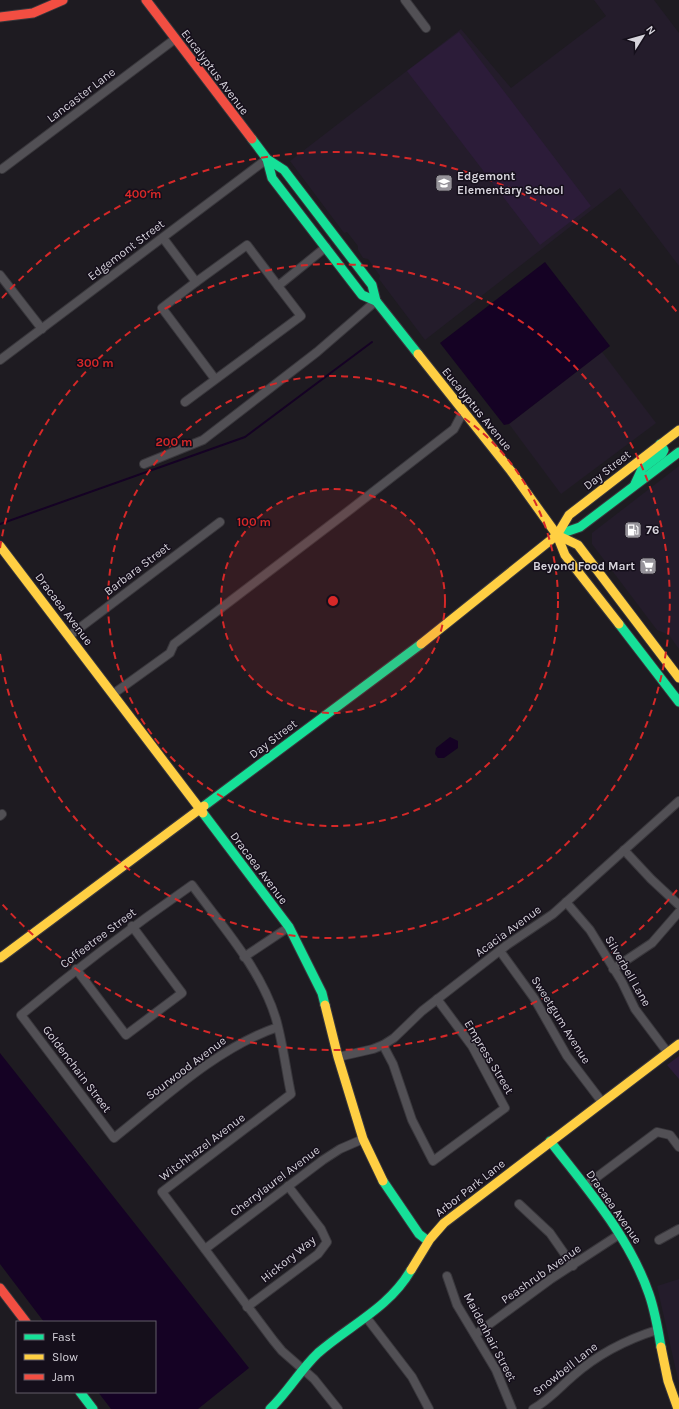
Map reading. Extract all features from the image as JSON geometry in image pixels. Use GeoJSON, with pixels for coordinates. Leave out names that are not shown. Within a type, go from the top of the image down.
{"type":"FeatureCollection","features":[{"type":"Feature","properties":{"kind":"main road"},"geometry":{"type":"LineString","coordinates":[[0,17],[34,12],[51,7],[63,0]]}},
{"type":"Feature","properties":{"kind":"main road","name":"Eucalyptus Avenue"},"geometry":{"type":"LineString","coordinates":[[146,0],[267,159],[284,170],[331,231],[372,285],[376,301],[463,412],[512,471],[557,535],[565,555],[679,702]]}},
{"type":"Feature","properties":{"kind":"main road","name":"Eucalyptus Avenue"},"geometry":{"type":"LineString","coordinates":[[267,159],[272,178],[362,295],[376,301]]}},
{"type":"Feature","properties":{"kind":"main road","name":"Day Street"},"geometry":{"type":"LineString","coordinates":[[557,535],[569,515],[679,430]]}},
{"type":"Feature","properties":{"kind":"main road"},"geometry":{"type":"LineString","coordinates":[[634,486],[642,469],[662,454],[664,450],[660,444]]}},
{"type":"Feature","properties":{"kind":"main road","name":"Day Street"},"geometry":{"type":"LineString","coordinates":[[0,958],[440,630],[557,535],[580,527],[679,452]]}},
{"type":"Feature","properties":{"kind":"main road","name":"Eucalyptus Avenue"},"geometry":{"type":"LineString","coordinates":[[557,535],[578,545],[679,678]]}},
{"type":"Feature","properties":{"kind":"main road","name":"Dracaea Avenue"},"geometry":{"type":"LineString","coordinates":[[0,546],[289,927],[322,993],[338,1057],[363,1139],[384,1183],[420,1234],[428,1241]]}},
{"type":"Feature","properties":{"kind":"main road"},"geometry":{"type":"LineString","coordinates":[[597,596],[621,616],[645,646],[656,648]]}},
{"type":"Feature","properties":{"kind":"main road"},"geometry":{"type":"LineString","coordinates":[[651,666],[667,674],[679,689]]}},
{"type":"Feature","properties":{"kind":"main road","name":"Arbor Park Lane"},"geometry":{"type":"LineString","coordinates":[[270,1409],[290,1389],[303,1370],[318,1353],[387,1301],[404,1282],[428,1241],[456,1212],[679,1044]]}},
{"type":"Feature","properties":{"kind":"main road","name":"Dracaea Avenue"},"geometry":{"type":"LineString","coordinates":[[550,1141],[620,1234],[642,1277],[651,1301],[665,1372],[678,1409]]}},
{"type":"Feature","properties":{"kind":"main road"},"geometry":{"type":"LineString","coordinates":[[0,1288],[25,1321]]}},
{"type":"Feature","properties":{"kind":"main road"},"geometry":{"type":"LineString","coordinates":[[81,1393],[93,1409]]}},
{"type":"Feature","properties":{"kind":"street"},"geometry":{"type":"LineString","coordinates":[[405,0],[426,28]]}},
{"type":"Feature","properties":{"kind":"street","name":"Lancaster Lane"},"geometry":{"type":"LineString","coordinates":[[2,169],[175,39]]}},
{"type":"Feature","properties":{"kind":"street","name":"Edgemont Street"},"geometry":{"type":"LineString","coordinates":[[0,360],[267,159]]}},
{"type":"Feature","properties":{"kind":"street"},"geometry":{"type":"LineString","coordinates":[[163,238],[196,282]]}},
{"type":"Feature","properties":{"kind":"street"},"geometry":{"type":"LineString","coordinates":[[185,402],[301,316],[247,244],[162,308],[215,379]]}},
{"type":"Feature","properties":{"kind":"street"},"geometry":{"type":"LineString","coordinates":[[278,286],[326,247]]}},
{"type":"Feature","properties":{"kind":"street"},"geometry":{"type":"LineString","coordinates":[[0,274],[42,329]]}},
{"type":"Feature","properties":{"kind":"street"},"geometry":{"type":"LineString","coordinates":[[144,464],[203,440],[317,352],[376,301]]}},
{"type":"Feature","properties":{"kind":"street"},"geometry":{"type":"LineString","coordinates":[[113,694],[170,653],[174,644],[351,510],[454,429],[463,412]]}},
{"type":"Feature","properties":{"kind":"street","name":"Barbara Street"},"geometry":{"type":"LineString","coordinates":[[69,636],[220,522]]}},
{"type":"Feature","properties":{"kind":"street","name":"Acacia Avenue"},"geometry":{"type":"LineString","coordinates":[[338,1057],[383,1045],[437,999],[500,951],[543,922],[679,801]]}},
{"type":"Feature","properties":{"kind":"street"},"geometry":{"type":"LineString","coordinates":[[624,850],[651,879],[679,904]]}},
{"type":"Feature","properties":{"kind":"street","name":"Coffeetree Street"},"geometry":{"type":"LineString","coordinates":[[21,1015],[76,969],[132,926],[192,885]]}},
{"type":"Feature","properties":{"kind":"street","name":"Witchhazel Avenue"},"geometry":{"type":"LineString","coordinates":[[192,885],[244,957],[262,986],[278,1027],[291,1094],[162,1192],[282,1351],[314,1379],[338,1409]]}},
{"type":"Feature","properties":{"kind":"street","name":"Silverbell Lane"},"geometry":{"type":"LineString","coordinates":[[566,902],[590,930],[635,1009],[668,1053]]}},
{"type":"Feature","properties":{"kind":"street"},"geometry":{"type":"LineString","coordinates":[[613,968],[652,943],[679,912]]}},
{"type":"Feature","properties":{"kind":"street"},"geometry":{"type":"LineString","coordinates":[[76,969],[126,1035],[182,993],[132,926]]}},
{"type":"Feature","properties":{"kind":"street"},"geometry":{"type":"LineString","coordinates":[[244,957],[289,927]]}},
{"type":"Feature","properties":{"kind":"street","name":"Sweetgum Avenue"},"geometry":{"type":"LineString","coordinates":[[500,951],[534,998],[567,1056],[602,1102]]}},
{"type":"Feature","properties":{"kind":"street","name":"Empress Street"},"geometry":{"type":"LineString","coordinates":[[383,1045],[393,1064],[412,1120],[433,1161],[505,1108],[472,1046],[437,999]]}},
{"type":"Feature","properties":{"kind":"street","name":"Goldenchain Street"},"geometry":{"type":"LineString","coordinates":[[21,1015],[114,1138]]}},
{"type":"Feature","properties":{"kind":"street","name":"Sourwood Avenue"},"geometry":{"type":"LineString","coordinates":[[114,1138],[184,1082],[241,1042],[278,1027]]}},
{"type":"Feature","properties":{"kind":"street"},"geometry":{"type":"LineString","coordinates":[[585,1186],[658,1132],[670,1135],[679,1147]]}},
{"type":"Feature","properties":{"kind":"street","name":"Cherrylaurel Avenue"},"geometry":{"type":"LineString","coordinates":[[205,1249],[331,1154],[363,1139]]}},
{"type":"Feature","properties":{"kind":"street","name":"Hickory Way"},"geometry":{"type":"LineString","coordinates":[[247,1306],[318,1254],[327,1242],[321,1229],[288,1186]]}},
{"type":"Feature","properties":{"kind":"street"},"geometry":{"type":"LineString","coordinates":[[519,1204],[550,1233],[573,1266]]}},
{"type":"Feature","properties":{"kind":"street"},"geometry":{"type":"LineString","coordinates":[[659,1240],[679,1229]]}},
{"type":"Feature","properties":{"kind":"street","name":"Peashrub Avenue"},"geometry":{"type":"LineString","coordinates":[[476,1334],[620,1234]]}},
{"type":"Feature","properties":{"kind":"street","name":"Maidenhair Street"},"geometry":{"type":"LineString","coordinates":[[447,1276],[457,1305],[476,1334],[496,1370],[512,1409]]}},
{"type":"Feature","properties":{"kind":"street"},"geometry":{"type":"LineString","coordinates":[[366,1317],[412,1377],[429,1409]]}},
{"type":"Feature","properties":{"kind":"street","name":"Snowbell Lane"},"geometry":{"type":"LineString","coordinates":[[533,1409],[547,1400],[577,1373],[602,1354],[627,1340],[657,1330]]}},
{"type":"Feature","properties":{"kind":"shaded area","name":"Edgemont Elementary School"},"geometry":{"type":"Polygon","coordinates":[[[594,0],[654,0],[679,33],[679,266],[620,188],[425,340],[379,279],[380,276],[368,259],[363,258],[358,250],[358,246],[347,232],[344,233],[290,161],[461,29],[511,88],[606,16],[594,0]]]}},
{"type":"Feature","properties":{"kind":"shaded area"},"geometry":{"type":"Polygon","coordinates":[[[459,32],[591,206],[540,245],[407,71],[459,32]]]}},
{"type":"Feature","properties":{"kind":"shaded area"},"geometry":{"type":"Polygon","coordinates":[[[545,262],[610,346],[509,424],[504,425],[440,343],[545,262]]]}},
{"type":"Feature","properties":{"kind":"shaded area"},"geometry":{"type":"Polygon","coordinates":[[[602,352],[656,423],[561,494],[509,424],[602,352]]]}},
{"type":"Feature","properties":{"kind":"shaded area"},"geometry":{"type":"Polygon","coordinates":[[[679,466],[679,649],[669,635],[657,630],[592,544],[592,533],[679,466]]]}},
{"type":"Feature","properties":{"kind":"shaded area"},"geometry":{"type":"Polygon","coordinates":[[[450,737],[458,741],[458,748],[444,758],[438,758],[435,754],[436,748],[450,737]]]}},
{"type":"Feature","properties":{"kind":"shaded area"},"geometry":{"type":"Polygon","coordinates":[[[0,1053],[249,1368],[198,1409],[111,1409],[99,1393],[156,1393],[156,1321],[43,1321],[0,1264],[0,1053]]]}},
{"type":"Feature","properties":{"kind":"shaded area"},"geometry":{"type":"Polygon","coordinates":[[[679,1056],[679,1079],[667,1065],[679,1056]]]}},
{"type":"Feature","properties":{"kind":"shaded area"},"geometry":{"type":"Polygon","coordinates":[[[679,1279],[679,1384],[657,1286],[679,1279]]]}},
{"type":"Feature","properties":{"kind":"waterway"},"geometry":{"type":"LineString","coordinates":[[0,524],[245,437],[372,342]]}},
{"type":"Feature","properties":{"kind":"traffic: fast"},"geometry":{"type":"LineString","coordinates":[[252,139],[267,159],[284,170],[372,285],[376,301],[418,354]]}},
{"type":"Feature","properties":{"kind":"traffic: fast"},"geometry":{"type":"LineString","coordinates":[[267,159],[272,178],[362,295],[376,301]]}},
{"type":"Feature","properties":{"kind":"traffic: fast"},"geometry":{"type":"LineString","coordinates":[[635,484],[642,469],[662,454],[664,450],[660,444]]}},
{"type":"Feature","properties":{"kind":"traffic: fast"},"geometry":{"type":"LineString","coordinates":[[557,535],[580,527],[679,452]]}},
{"type":"Feature","properties":{"kind":"traffic: fast"},"geometry":{"type":"LineString","coordinates":[[619,624],[679,702]]}},
{"type":"Feature","properties":{"kind":"traffic: fast"},"geometry":{"type":"LineString","coordinates":[[204,806],[421,644]]}},
{"type":"Feature","properties":{"kind":"traffic: fast"},"geometry":{"type":"LineString","coordinates":[[203,813],[289,927],[322,993],[325,1005]]}},
{"type":"Feature","properties":{"kind":"traffic: fast"},"geometry":{"type":"LineString","coordinates":[[550,1141],[606,1214],[630,1252],[641,1273],[651,1300],[661,1347]]}},
{"type":"Feature","properties":{"kind":"traffic: fast"},"geometry":{"type":"LineString","coordinates":[[383,1181],[419,1234],[428,1241]]}},
{"type":"Feature","properties":{"kind":"traffic: fast"},"geometry":{"type":"LineString","coordinates":[[270,1409],[318,1353],[380,1306],[392,1295],[411,1270]]}},
{"type":"Feature","properties":{"kind":"traffic: fast"},"geometry":{"type":"LineString","coordinates":[[81,1393],[93,1409]]}},
{"type":"Feature","properties":{"kind":"traffic: slow"},"geometry":{"type":"LineString","coordinates":[[418,354],[511,471],[557,535],[565,555],[619,624]]}},
{"type":"Feature","properties":{"kind":"traffic: slow"},"geometry":{"type":"LineString","coordinates":[[421,644],[557,535],[569,515],[679,430]]}},
{"type":"Feature","properties":{"kind":"traffic: slow"},"geometry":{"type":"LineString","coordinates":[[557,535],[578,545],[679,678]]}},
{"type":"Feature","properties":{"kind":"traffic: slow"},"geometry":{"type":"LineString","coordinates":[[0,546],[203,813]]}},
{"type":"Feature","properties":{"kind":"traffic: slow"},"geometry":{"type":"LineString","coordinates":[[0,958],[204,806]]}},
{"type":"Feature","properties":{"kind":"traffic: slow"},"geometry":{"type":"LineString","coordinates":[[325,1005],[338,1057],[363,1139],[383,1181]]}},
{"type":"Feature","properties":{"kind":"traffic: slow"},"geometry":{"type":"LineString","coordinates":[[411,1270],[430,1239],[444,1223],[679,1044]]}},
{"type":"Feature","properties":{"kind":"traffic: slow"},"geometry":{"type":"LineString","coordinates":[[661,1347],[668,1381],[678,1409]]}},
{"type":"Feature","properties":{"kind":"traffic: jam"},"geometry":{"type":"LineString","coordinates":[[0,17],[33,13],[63,0]]}},
{"type":"Feature","properties":{"kind":"traffic: jam"},"geometry":{"type":"LineString","coordinates":[[146,0],[252,139]]}},
{"type":"Feature","properties":{"kind":"traffic: jam"},"geometry":{"type":"LineString","coordinates":[[0,1288],[25,1321]]}},
{"type":"Feature","properties":{"kind":"place","name":"Edgemont Elementary School"},"geometry":{"type":"Point","coordinates":[444,183]}},
{"type":"Feature","properties":{"kind":"place","name":"76"},"geometry":{"type":"Point","coordinates":[633,530]}},
{"type":"Feature","properties":{"kind":"place","name":"Beyond Food Mart"},"geometry":{"type":"Point","coordinates":[648,566]}}]}
